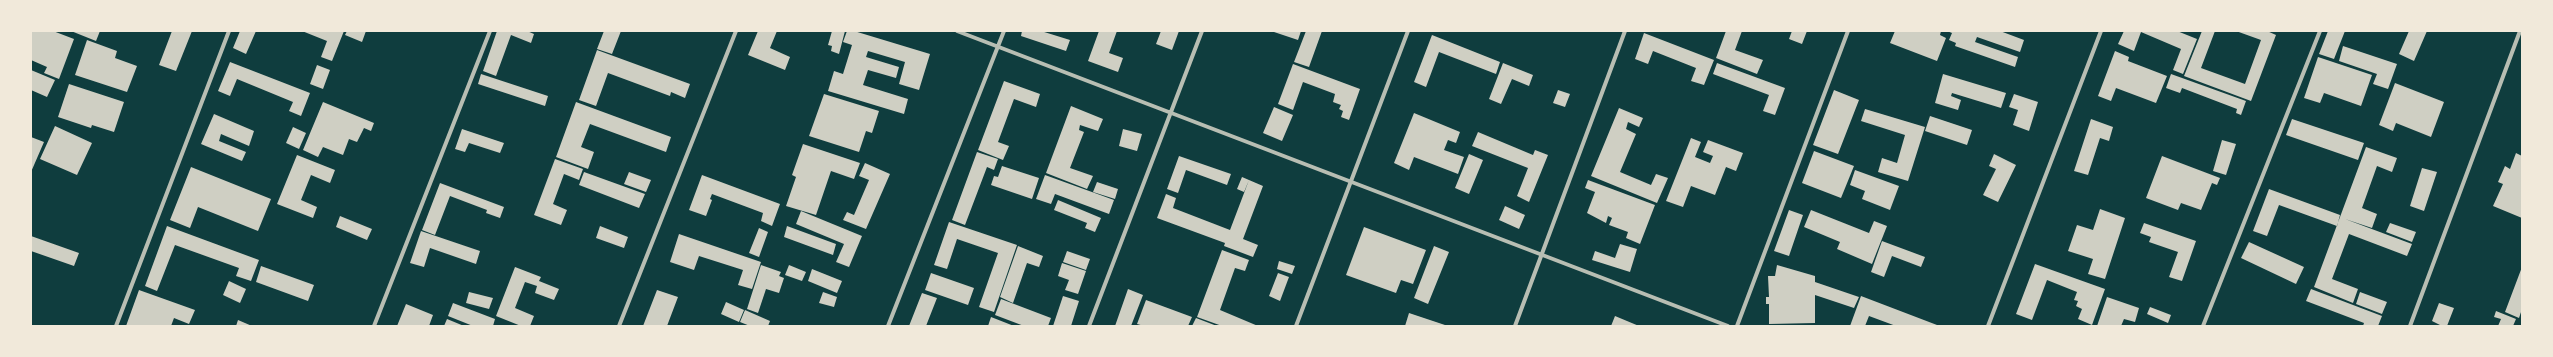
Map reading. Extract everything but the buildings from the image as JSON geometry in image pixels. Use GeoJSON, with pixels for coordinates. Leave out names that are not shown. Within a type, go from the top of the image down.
{"type":"FeatureCollection","features":[{"type":"Feature","properties":{"kind":"street"},"geometry":{"type":"LineString","coordinates":[[116,326],[229,31]]}},
{"type":"Feature","properties":{"kind":"street"},"geometry":{"type":"LineString","coordinates":[[374,326],[490,31]]}},
{"type":"Feature","properties":{"kind":"street"},"geometry":{"type":"LineString","coordinates":[[619,326],[736,31]]}},
{"type":"Feature","properties":{"kind":"street"},"geometry":{"type":"LineString","coordinates":[[957,31],[1728,326]]}},
{"type":"Feature","properties":{"kind":"street"},"geometry":{"type":"LineString","coordinates":[[888,326],[1004,31]]}},
{"type":"Feature","properties":{"kind":"street"},"geometry":{"type":"LineString","coordinates":[[1089,326],[1202,31]]}},
{"type":"Feature","properties":{"kind":"street"},"geometry":{"type":"LineString","coordinates":[[1296,326],[1408,31]]}},
{"type":"Feature","properties":{"kind":"street"},"geometry":{"type":"LineString","coordinates":[[1516,326],[1625,31]]}},
{"type":"Feature","properties":{"kind":"street"},"geometry":{"type":"LineString","coordinates":[[1737,326],[1848,31]]}},
{"type":"Feature","properties":{"kind":"street"},"geometry":{"type":"LineString","coordinates":[[1988,326],[2101,31]]}},
{"type":"Feature","properties":{"kind":"street"},"geometry":{"type":"LineString","coordinates":[[2203,326],[2320,31]]}},
{"type":"Feature","properties":{"kind":"street"},"geometry":{"type":"LineString","coordinates":[[2410,326],[2520,31]]}}]}
